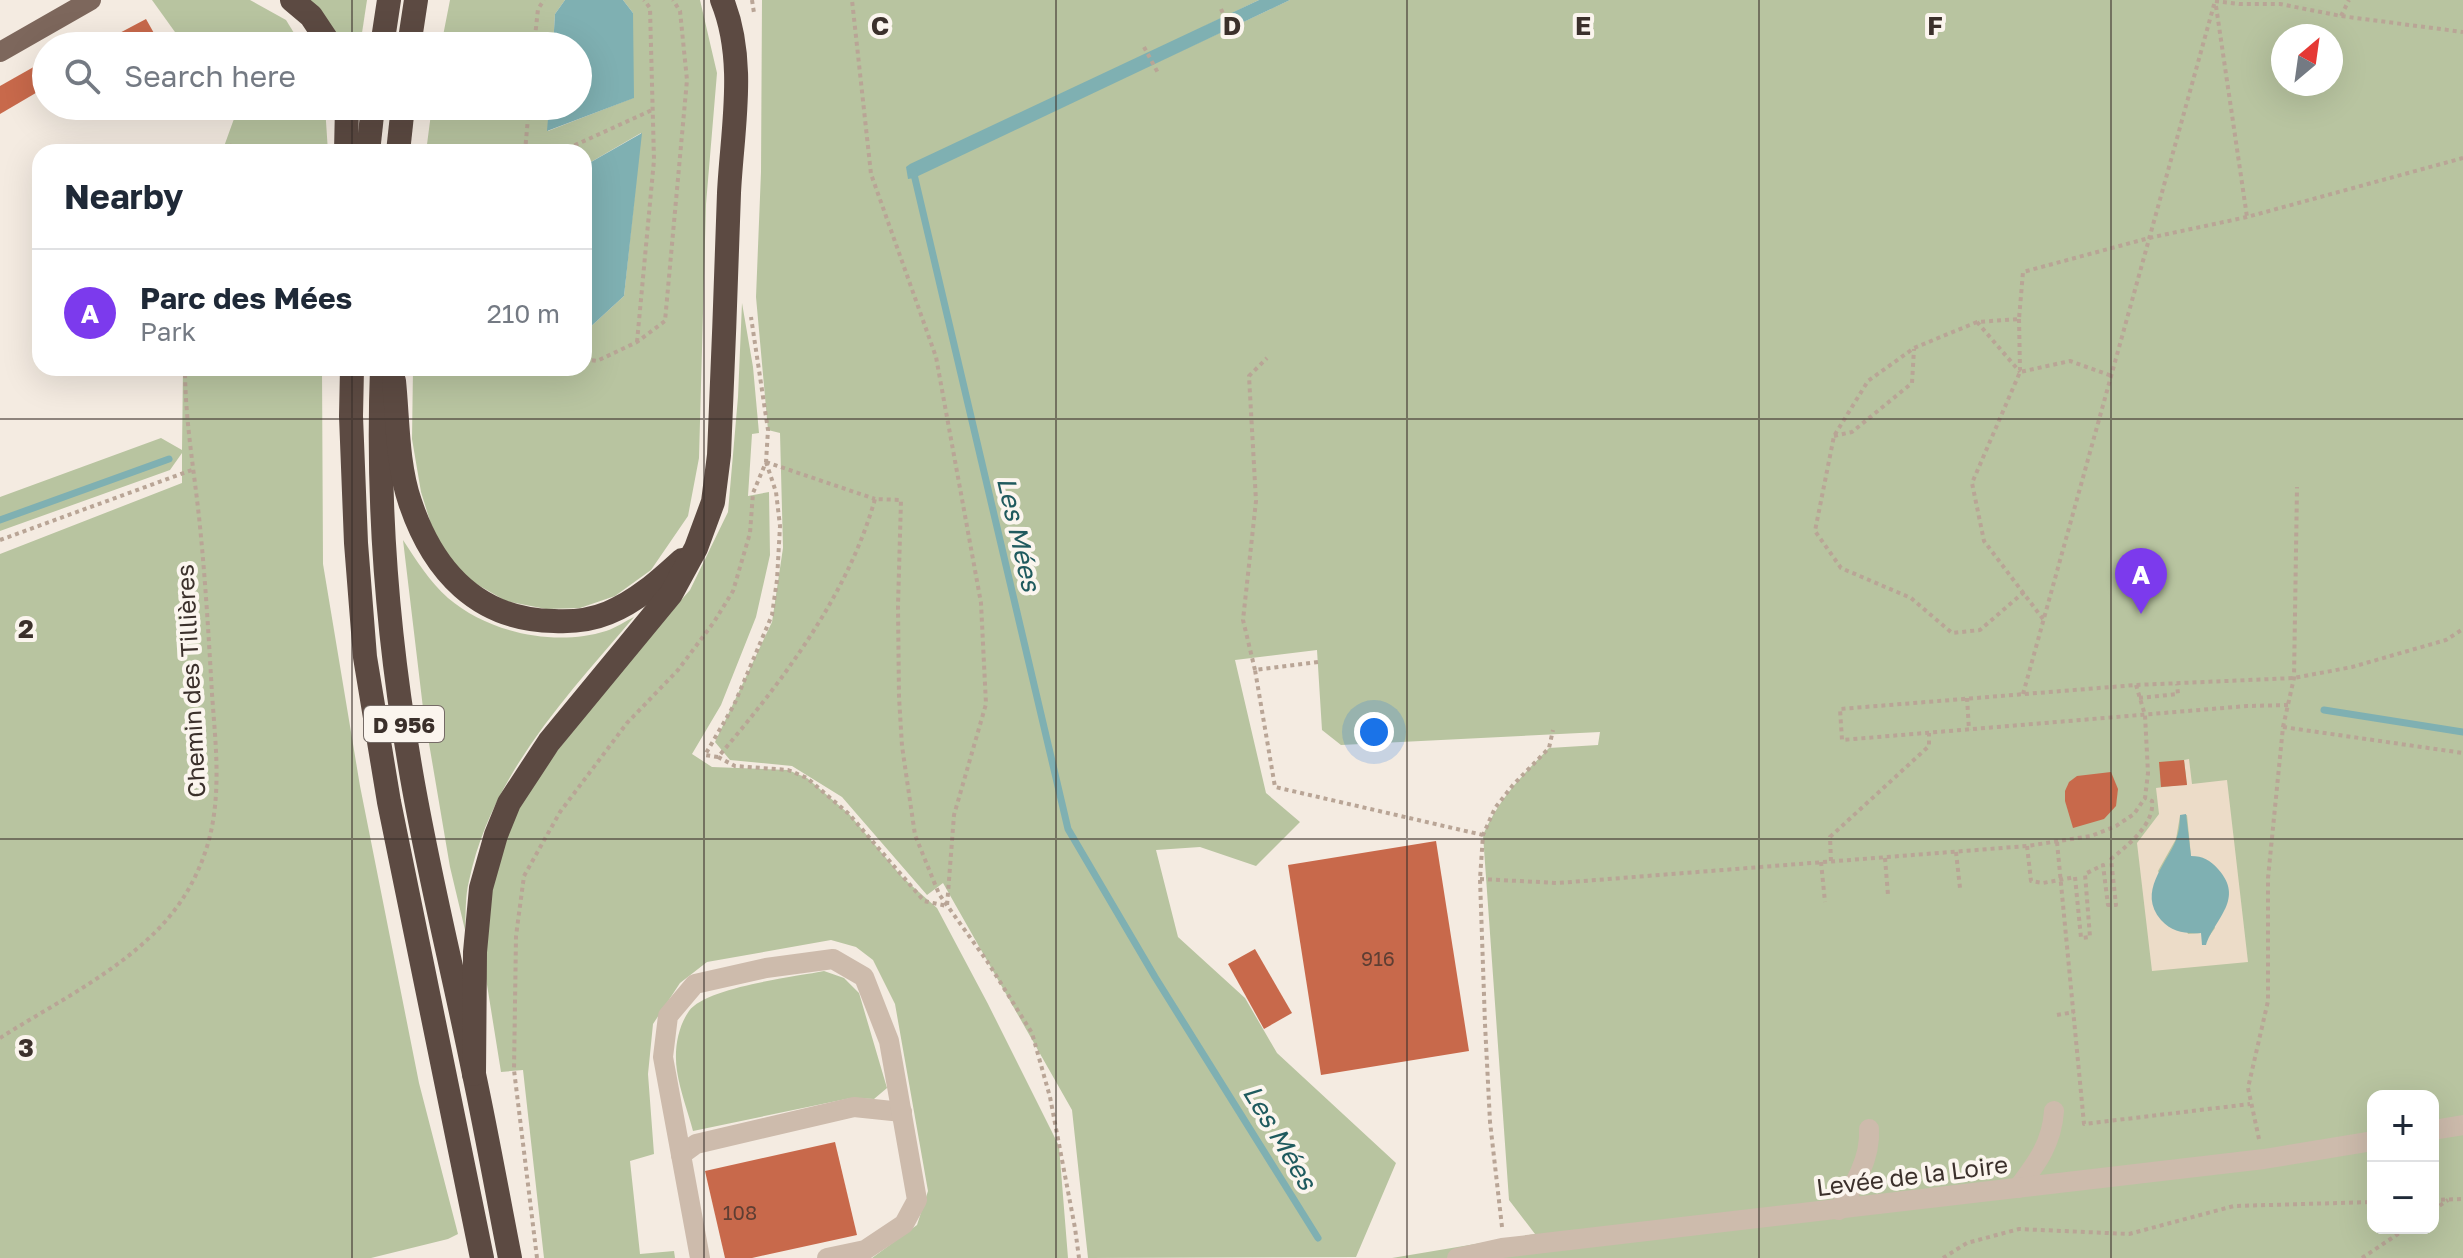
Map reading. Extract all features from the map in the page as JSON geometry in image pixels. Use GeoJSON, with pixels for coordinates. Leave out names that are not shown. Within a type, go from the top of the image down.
{"type":"FeatureCollection","features":[{"type":"Feature","properties":{"kind":"highway"},"geometry":{"type":"LineString","coordinates":[[292,0],[311,16],[322,32]]}},
{"type":"Feature","properties":{"kind":"highway"},"geometry":{"type":"LineString","coordinates":[[384,32],[389,0]]}},
{"type":"Feature","properties":{"kind":"highway"},"geometry":{"type":"LineString","coordinates":[[411,32],[416,0]]}},
{"type":"Feature","properties":{"kind":"highway","name":"D 956"},"geometry":{"type":"LineString","coordinates":[[474,1074],[475,952],[481,888],[509,803],[549,742],[671,594],[696,548],[713,502],[719,455],[737,78],[728,14],[722,0]]}},
{"type":"Feature","properties":{"kind":"highway"},"geometry":{"type":"LineString","coordinates":[[346,144],[347,120]]}},
{"type":"Feature","properties":{"kind":"highway"},"geometry":{"type":"LineString","coordinates":[[369,144],[371,120]]}},
{"type":"Feature","properties":{"kind":"highway"},"geometry":{"type":"LineString","coordinates":[[399,144],[401,120]]}},
{"type":"Feature","properties":{"kind":"highway","name":"D 956"},"geometry":{"type":"LineString","coordinates":[[352,376],[356,543],[365,657],[389,802],[482,1258]]}},
{"type":"Feature","properties":{"kind":"highway","name":"D 956"},"geometry":{"type":"LineString","coordinates":[[382,376],[384,538],[392,632],[409,759],[510,1258]]}},
{"type":"Feature","properties":{"kind":"highway","name":"D 956"},"geometry":{"type":"LineString","coordinates":[[394,376],[402,463],[409,499],[422,533],[455,582],[481,602],[509,615],[537,621],[573,622],[605,615],[633,601],[696,548]]}},
{"type":"Feature","properties":{"kind":"main road"},"geometry":{"type":"LineString","coordinates":[[35,32],[91,0]]}},
{"type":"Feature","properties":{"kind":"main road"},"geometry":{"type":"LineString","coordinates":[[0,52],[32,34]]}},
{"type":"Feature","properties":{"kind":"street"},"geometry":{"type":"LineString","coordinates":[[700,1258],[663,1057],[668,1016],[695,984],[766,968],[833,959],[864,977],[889,1041],[917,1200],[904,1224],[865,1250],[827,1258]]}},
{"type":"Feature","properties":{"kind":"street"},"geometry":{"type":"LineString","coordinates":[[681,1155],[696,1144],[854,1107],[902,1112]]}},
{"type":"Feature","properties":{"kind":"street"},"geometry":{"type":"LineString","coordinates":[[2018,1188],[2049,1141],[2054,1111]]}},
{"type":"Feature","properties":{"kind":"street"},"geometry":{"type":"LineString","coordinates":[[2439,1129],[2463,1125]]}},
{"type":"Feature","properties":{"kind":"street"},"geometry":{"type":"LineString","coordinates":[[1839,1210],[1861,1168],[1870,1141],[1869,1129]]}},
{"type":"Feature","properties":{"kind":"street","name":"Levée de la Loire"},"geometry":{"type":"LineString","coordinates":[[1457,1258],[1502,1248],[2264,1159],[2367,1142]]}},
{"type":"Feature","properties":{"kind":"path"},"geometry":{"type":"LineString","coordinates":[[536,32],[538,9],[544,0]]}},
{"type":"Feature","properties":{"kind":"path"},"geometry":{"type":"LineString","coordinates":[[637,342],[654,160],[650,8],[644,0]]}},
{"type":"Feature","properties":{"kind":"path"},"geometry":{"type":"LineString","coordinates":[[592,360],[597,361],[637,342],[665,321],[687,80],[680,11],[673,0]]}},
{"type":"Feature","properties":{"kind":"path"},"geometry":{"type":"LineString","coordinates":[[752,0],[754,14]]}},
{"type":"Feature","properties":{"kind":"path"},"geometry":{"type":"LineString","coordinates":[[852,0],[871,174],[936,357],[981,603],[986,704],[954,815],[947,906]]}},
{"type":"Feature","properties":{"kind":"path"},"geometry":{"type":"LineString","coordinates":[[2341,16],[2349,0]]}},
{"type":"Feature","properties":{"kind":"path"},"geometry":{"type":"LineString","coordinates":[[2215,1],[2280,4],[2341,16],[2463,32]]}},
{"type":"Feature","properties":{"kind":"path"},"geometry":{"type":"LineString","coordinates":[[2215,1],[2247,217]]}},
{"type":"Feature","properties":{"kind":"path"},"geometry":{"type":"LineString","coordinates":[[2023,694],[2215,1]]}},
{"type":"Feature","properties":{"kind":"path"},"geometry":{"type":"LineString","coordinates":[[1221,9],[1233,35]]}},
{"type":"Feature","properties":{"kind":"path"},"geometry":{"type":"LineString","coordinates":[[1144,47],[1158,73]]}},
{"type":"Feature","properties":{"kind":"path"},"geometry":{"type":"LineString","coordinates":[[578,144],[652,110]]}},
{"type":"Feature","properties":{"kind":"path"},"geometry":{"type":"LineString","coordinates":[[526,144],[528,120]]}},
{"type":"Feature","properties":{"kind":"path"},"geometry":{"type":"LineString","coordinates":[[2043,619],[1984,541],[1972,483],[2020,372],[2019,319],[2023,272],[2149,238],[2247,217],[2463,158]]}},
{"type":"Feature","properties":{"kind":"path"},"geometry":{"type":"LineString","coordinates":[[537,1258],[514,1070],[516,936],[524,876],[560,812],[627,723],[678,670],[733,591],[750,533],[753,493],[766,462],[768,430],[750,311]]}},
{"type":"Feature","properties":{"kind":"path"},"geometry":{"type":"LineString","coordinates":[[2019,319],[1977,322],[1914,348],[1868,381],[1834,436],[1815,531],[1841,568],[1911,598],[1952,633],[1980,630],[2024,592]]}},
{"type":"Feature","properties":{"kind":"path"},"geometry":{"type":"LineString","coordinates":[[1977,322],[2020,372]]}},
{"type":"Feature","properties":{"kind":"path"},"geometry":{"type":"LineString","coordinates":[[1834,436],[1852,432],[1912,383],[1914,348]]}},
{"type":"Feature","properties":{"kind":"path"},"geometry":{"type":"LineString","coordinates":[[1267,358],[1249,376],[1256,501],[1243,620],[1275,787],[1483,835]]}},
{"type":"Feature","properties":{"kind":"path"},"geometry":{"type":"LineString","coordinates":[[2020,372],[2070,361],[2112,376]]}},
{"type":"Feature","properties":{"kind":"path","name":"Chemin des Tillières"},"geometry":{"type":"LineString","coordinates":[[0,1038],[144,943],[182,899],[206,850],[216,798],[216,758],[201,535],[188,443],[185,376]]}},
{"type":"Feature","properties":{"kind":"path"},"geometry":{"type":"LineString","coordinates":[[766,462],[776,492],[780,526],[772,615],[734,705],[705,755],[718,757],[735,766],[788,770],[807,778],[849,814],[924,901],[947,906]]}},
{"type":"Feature","properties":{"kind":"path"},"geometry":{"type":"LineString","coordinates":[[766,462],[875,499],[901,500],[898,621],[902,746],[915,835],[939,894],[987,961],[1032,1033],[1050,1097],[1079,1258]]}},
{"type":"Feature","properties":{"kind":"path"},"geometry":{"type":"LineString","coordinates":[[0,540],[192,470]]}},
{"type":"Feature","properties":{"kind":"path"},"geometry":{"type":"LineString","coordinates":[[2264,1159],[2248,1088],[2268,1001],[2268,878],[2283,727],[2294,678],[2297,487]]}},
{"type":"Feature","properties":{"kind":"path"},"geometry":{"type":"LineString","coordinates":[[718,757],[758,710],[808,640],[867,529],[875,499]]}},
{"type":"Feature","properties":{"kind":"path"},"geometry":{"type":"LineString","coordinates":[[2288,705],[1842,740],[1840,709],[2136,685],[2294,678],[2352,667],[2446,640],[2463,629]]}},
{"type":"Feature","properties":{"kind":"path"},"geometry":{"type":"LineString","coordinates":[[1255,670],[1318,662]]}},
{"type":"Feature","properties":{"kind":"path"},"geometry":{"type":"LineString","coordinates":[[2139,698],[2178,694],[2177,683]]}},
{"type":"Feature","properties":{"kind":"path"},"geometry":{"type":"LineString","coordinates":[[1480,879],[1558,883],[2027,846],[2091,836],[2116,826],[2134,814],[2145,798],[2148,773],[2145,715],[2136,685]]}},
{"type":"Feature","properties":{"kind":"path"},"geometry":{"type":"LineString","coordinates":[[1967,698],[1969,730]]}},
{"type":"Feature","properties":{"kind":"path"},"geometry":{"type":"LineString","coordinates":[[2283,727],[2463,753]]}},
{"type":"Feature","properties":{"kind":"path"},"geometry":{"type":"LineString","coordinates":[[1502,1248],[1503,1220],[1490,1122],[1480,879],[1483,835],[1495,808],[1549,748],[1553,730]]}},
{"type":"Feature","properties":{"kind":"path"},"geometry":{"type":"LineString","coordinates":[[1831,861],[1830,837],[1929,746],[1929,733]]}},
{"type":"Feature","properties":{"kind":"path"},"geometry":{"type":"LineString","coordinates":[[2027,846],[2031,881],[2043,883],[2075,877],[2081,938],[2090,937],[2085,874],[2103,865],[2108,905],[2116,905],[2111,859],[2136,835],[2149,817],[2153,809],[2152,801],[2145,798]]}},
{"type":"Feature","properties":{"kind":"path"},"geometry":{"type":"LineString","coordinates":[[2057,842],[2084,1124],[2250,1103]]}},
{"type":"Feature","properties":{"kind":"path"},"geometry":{"type":"LineString","coordinates":[[1956,852],[1960,888]]}},
{"type":"Feature","properties":{"kind":"path"},"geometry":{"type":"LineString","coordinates":[[1885,857],[1888,895]]}},
{"type":"Feature","properties":{"kind":"path"},"geometry":{"type":"LineString","coordinates":[[1821,862],[1825,902]]}},
{"type":"Feature","properties":{"kind":"path"},"geometry":{"type":"LineString","coordinates":[[2057,1015],[2074,1012]]}},
{"type":"Feature","properties":{"kind":"path"},"geometry":{"type":"LineString","coordinates":[[2439,1206],[2450,1199]]}},
{"type":"Feature","properties":{"kind":"path"},"geometry":{"type":"LineString","coordinates":[[2439,1200],[2463,1199]]}},
{"type":"Feature","properties":{"kind":"path"},"geometry":{"type":"LineString","coordinates":[[1943,1258],[1967,1243],[2019,1229],[2129,1234],[2234,1206],[2367,1202]]}},
{"type":"Feature","properties":{"kind":"path"},"geometry":{"type":"LineString","coordinates":[[2362,1258],[2398,1234]]}},
{"type":"Feature","properties":{"kind":"green space"},"geometry":{"type":"Polygon","coordinates":[[[152,0],[250,0],[286,20],[293,32],[175,32],[152,0]]]}},
{"type":"Feature","properties":{"kind":"green space"},"geometry":{"type":"Polygon","coordinates":[[[304,0],[367,0],[362,32],[330,32],[304,0]]]}},
{"type":"Feature","properties":{"kind":"green space"},"geometry":{"type":"Polygon","coordinates":[[[450,0],[565,0],[555,14],[554,32],[444,32],[450,0]]]}},
{"type":"Feature","properties":{"kind":"green space"},"geometry":{"type":"Polygon","coordinates":[[[623,0],[700,0],[717,73],[706,204],[699,458],[688,516],[651,570],[615,596],[580,608],[546,609],[506,601],[471,581],[438,547],[421,492],[412,439],[413,376],[592,376],[592,325],[624,296],[641,133],[592,161],[592,144],[427,144],[430,120],[548,120],[548,131],[576,120],[592,120],[592,114],[633,98],[633,13],[623,0]]]}},
{"type":"Feature","properties":{"kind":"green space"},"geometry":{"type":"Polygon","coordinates":[[[762,0],[1259,0],[1205,26],[1125,77],[1290,0],[2463,0],[2463,1258],[1392,1258],[1535,1234],[1509,1200],[1483,835],[1504,798],[1549,748],[1598,745],[1600,732],[1341,745],[1322,730],[1317,650],[1235,660],[1266,793],[1300,822],[1256,866],[1200,847],[1156,850],[1178,937],[1245,998],[1277,1053],[1396,1163],[1356,1257],[1088,1258],[1072,1110],[943,883],[927,895],[842,797],[792,766],[730,760],[715,742],[772,622],[783,548],[780,433],[768,430],[756,297],[761,172],[762,0]]]}},
{"type":"Feature","properties":{"kind":"green space"},"geometry":{"type":"Polygon","coordinates":[[[234,120],[326,120],[327,144],[225,144],[234,120]]]}},
{"type":"Feature","properties":{"kind":"green space"},"geometry":{"type":"Polygon","coordinates":[[[742,303],[753,367],[759,433],[752,434],[748,496],[769,492],[770,555],[756,617],[721,705],[692,754],[712,767],[788,770],[807,778],[849,814],[902,877],[937,908],[1059,1146],[1068,1258],[872,1258],[917,1225],[928,1191],[895,1004],[873,960],[856,947],[831,940],[707,962],[680,983],[653,1024],[648,1074],[654,1154],[630,1161],[640,1254],[674,1251],[675,1258],[544,1258],[523,1070],[501,1072],[484,966],[491,881],[519,800],[624,665],[690,590],[728,512],[742,303]]]}},
{"type":"Feature","properties":{"kind":"green space"},"geometry":{"type":"Polygon","coordinates":[[[183,376],[322,376],[323,564],[360,786],[419,1083],[458,1234],[448,1239],[371,1258],[0,1258],[0,554],[182,483],[182,453],[170,470],[0,531],[0,497],[161,438],[182,450],[183,376]]]}},
{"type":"Feature","properties":{"kind":"green space"},"geometry":{"type":"Polygon","coordinates":[[[403,540],[429,578],[448,598],[464,610],[503,628],[523,634],[566,638],[606,631],[634,617],[558,707],[513,772],[480,842],[468,887],[465,930],[450,867],[423,708],[403,540]]]}},
{"type":"Feature","properties":{"kind":"green space"},"geometry":{"type":"Polygon","coordinates":[[[824,971],[844,978],[859,993],[887,1088],[874,1099],[851,1098],[693,1131],[676,1064],[679,1032],[689,1011],[713,995],[731,989],[824,971]]]}},
{"type":"Feature","properties":{"kind":"shaded area"},"geometry":{"type":"Polygon","coordinates":[[[2189,759],[2192,784],[2227,780],[2248,962],[2152,971],[2137,843],[2159,814],[2156,788],[2187,784],[2184,760],[2189,759]],[[2187,815],[2180,816],[2176,839],[2158,871],[2188,934],[2210,935],[2215,928],[2191,856],[2187,815]]]}},
{"type":"Feature","properties":{"kind":"water"},"geometry":{"type":"Polygon","coordinates":[[[565,0],[623,0],[633,13],[634,98],[592,114],[592,32],[554,32],[555,14],[565,0]]]}},
{"type":"Feature","properties":{"kind":"water"},"geometry":{"type":"Polygon","coordinates":[[[1259,0],[1290,0],[908,179],[906,167],[910,164],[1259,0]]]}},
{"type":"Feature","properties":{"kind":"water"},"geometry":{"type":"Polygon","coordinates":[[[548,120],[576,120],[547,131],[548,120]]]}},
{"type":"Feature","properties":{"kind":"water"},"geometry":{"type":"Polygon","coordinates":[[[642,133],[624,296],[592,325],[592,161],[642,133]]]}},
{"type":"Feature","properties":{"kind":"water"},"geometry":{"type":"Polygon","coordinates":[[[2186,814],[2191,856],[2212,863],[2226,880],[2229,890],[2226,908],[2206,945],[2202,945],[2201,933],[2179,931],[2165,924],[2154,910],[2152,899],[2156,879],[2177,837],[2180,815],[2186,814]]]}},
{"type":"Feature","properties":{"kind":"building"},"geometry":{"type":"Polygon","coordinates":[[[146,19],[153,32],[121,32],[146,19]]]}},
{"type":"Feature","properties":{"kind":"building"},"geometry":{"type":"Polygon","coordinates":[[[32,68],[32,95],[0,114],[0,86],[32,68]]]}},
{"type":"Feature","properties":{"kind":"building"},"geometry":{"type":"Polygon","coordinates":[[[2184,760],[2187,785],[2161,787],[2159,762],[2184,760]]]}},
{"type":"Feature","properties":{"kind":"building"},"geometry":{"type":"Polygon","coordinates":[[[2111,772],[2118,789],[2116,806],[2104,819],[2073,828],[2065,801],[2069,782],[2077,776],[2111,772]]]}},
{"type":"Feature","properties":{"kind":"building"},"geometry":{"type":"Polygon","coordinates":[[[1436,841],[1469,1051],[1321,1075],[1288,865],[1436,841]]]}},
{"type":"Feature","properties":{"kind":"building"},"geometry":{"type":"Polygon","coordinates":[[[1255,949],[1292,1013],[1264,1029],[1228,964],[1255,949]]]}},
{"type":"Feature","properties":{"kind":"building"},"geometry":{"type":"Polygon","coordinates":[[[835,1142],[857,1235],[752,1258],[725,1258],[705,1171],[835,1142]]]}},
{"type":"Feature","properties":{"kind":"waterway","name":"Les Mées"},"geometry":{"type":"LineString","coordinates":[[913,170],[1068,829],[1155,977],[1318,1238]]}},
{"type":"Feature","properties":{"kind":"waterway"},"geometry":{"type":"LineString","coordinates":[[0,520],[169,459]]}},
{"type":"Feature","properties":{"kind":"waterway"},"geometry":{"type":"LineString","coordinates":[[2324,710],[2463,732]]}},
{"type":"Feature","properties":{"kind":"place","name":"Parc des Mées"},"geometry":{"type":"Point","coordinates":[2141,614]}}]}
